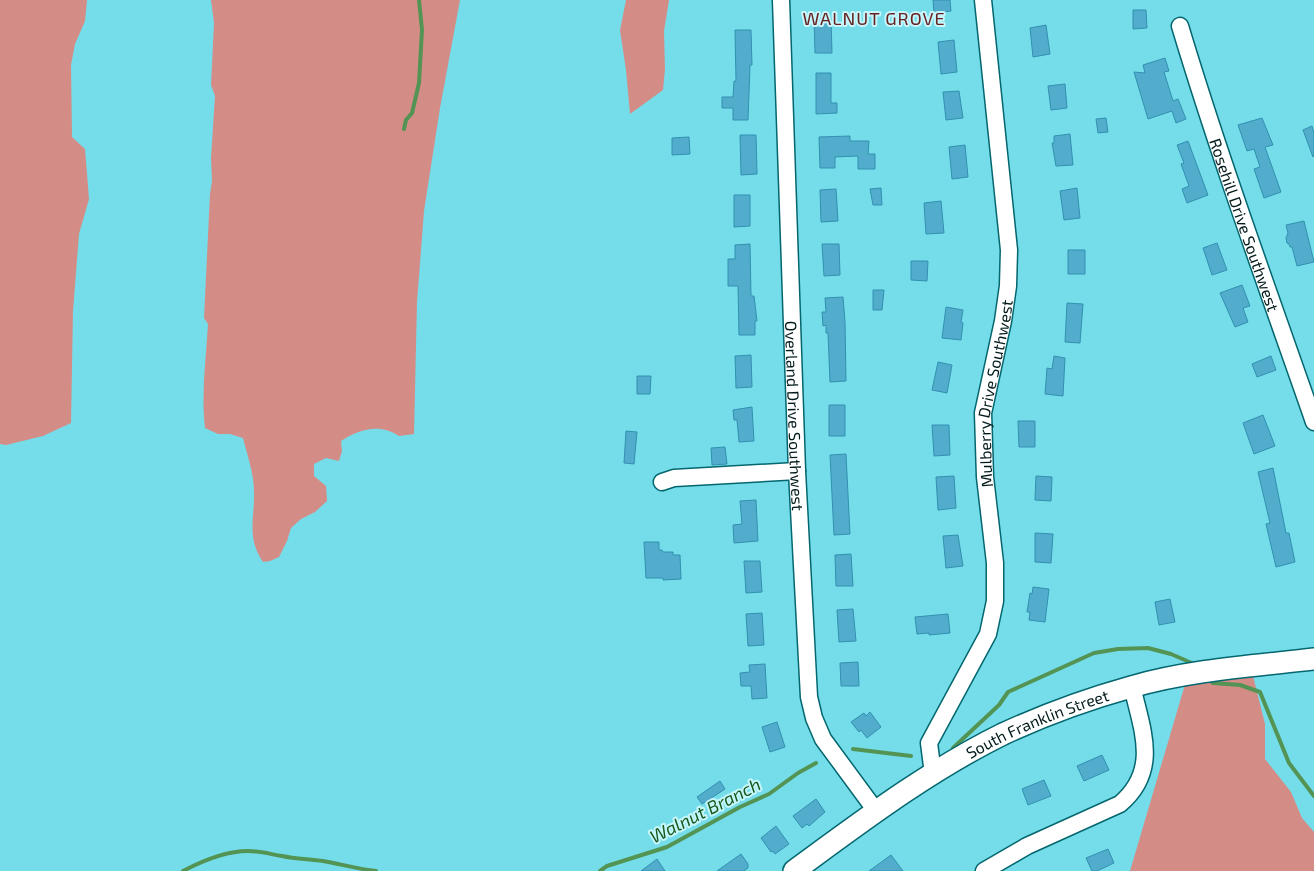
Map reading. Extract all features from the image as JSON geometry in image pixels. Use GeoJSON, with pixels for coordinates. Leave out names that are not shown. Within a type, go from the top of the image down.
{"type":"FeatureCollection","features":[{"type":"Feature","properties":{"kind":"main road","name":"South Franklin Street"},"geometry":{"type":"LineString","coordinates":[[794,871],[876,811],[933,774],[1003,734],[1076,704],[1132,686],[1195,673],[1314,659]]}},
{"type":"Feature","properties":{"kind":"street","name":"Overland Drive Southwest"},"geometry":{"type":"LineString","coordinates":[[781,0],[798,471],[809,697],[814,718],[823,739],[876,811]]}},
{"type":"Feature","properties":{"kind":"street","name":"Mulberry Drive Southwest"},"geometry":{"type":"LineString","coordinates":[[933,774],[929,743],[988,634],[995,601],[995,563],[985,477],[983,413],[1003,321],[1008,286],[1008,250],[983,0]]}},
{"type":"Feature","properties":{"kind":"street","name":"Rosehill Drive Southwest"},"geometry":{"type":"LineString","coordinates":[[1180,26],[1232,186],[1314,422]]}},
{"type":"Feature","properties":{"kind":"street"},"geometry":{"type":"LineString","coordinates":[[662,482],[674,478],[798,471]]}},
{"type":"Feature","properties":{"kind":"street"},"geometry":{"type":"LineString","coordinates":[[984,871],[1027,846],[1120,804],[1132,794],[1143,771],[1146,745],[1132,686]]}},
{"type":"Feature","properties":{"kind":"shaded area"},"geometry":{"type":"Polygon","coordinates":[[[0,0],[87,0],[85,21],[75,44],[71,65],[72,137],[85,149],[89,199],[79,234],[73,311],[71,423],[43,436],[6,445],[0,444],[0,0]]]}},
{"type":"Feature","properties":{"kind":"shaded area"},"geometry":{"type":"Polygon","coordinates":[[[211,0],[460,0],[440,108],[424,211],[417,302],[414,434],[399,436],[384,430],[370,429],[355,433],[341,441],[342,451],[339,461],[326,458],[314,464],[314,476],[326,486],[327,501],[315,512],[301,519],[291,528],[279,557],[263,562],[253,536],[254,484],[243,438],[230,434],[218,434],[205,428],[204,389],[208,324],[204,318],[215,96],[211,85],[214,23],[211,0]]]}},
{"type":"Feature","properties":{"kind":"shaded area"},"geometry":{"type":"Polygon","coordinates":[[[626,0],[669,0],[664,31],[665,69],[663,90],[630,114],[620,30],[626,0]]]}},
{"type":"Feature","properties":{"kind":"shaded area"},"geometry":{"type":"Polygon","coordinates":[[[1253,676],[1265,724],[1265,759],[1291,792],[1302,818],[1314,832],[1314,871],[1130,871],[1186,681],[1253,676]]]}},
{"type":"Feature","properties":{"kind":"building"},"geometry":{"type":"Polygon","coordinates":[[[933,0],[950,0],[951,11],[934,13],[933,0]]]}},
{"type":"Feature","properties":{"kind":"building"},"geometry":{"type":"Polygon","coordinates":[[[1133,10],[1146,10],[1147,28],[1133,29],[1133,10]]]}},
{"type":"Feature","properties":{"kind":"building"},"geometry":{"type":"Polygon","coordinates":[[[814,18],[831,18],[832,53],[815,53],[814,18]]]}},
{"type":"Feature","properties":{"kind":"building"},"geometry":{"type":"Polygon","coordinates":[[[1046,25],[1050,54],[1033,57],[1030,28],[1046,25]]]}},
{"type":"Feature","properties":{"kind":"building"},"geometry":{"type":"Polygon","coordinates":[[[735,30],[751,30],[752,65],[750,65],[748,120],[733,120],[733,108],[722,108],[722,97],[733,97],[734,81],[736,81],[735,30]]]}},
{"type":"Feature","properties":{"kind":"building"},"geometry":{"type":"Polygon","coordinates":[[[954,40],[957,72],[941,74],[938,42],[954,40]]]}},
{"type":"Feature","properties":{"kind":"building"},"geometry":{"type":"Polygon","coordinates":[[[1165,58],[1169,71],[1164,72],[1173,101],[1178,99],[1186,119],[1176,123],[1172,111],[1148,119],[1134,72],[1145,73],[1143,65],[1165,58]]]}},
{"type":"Feature","properties":{"kind":"building"},"geometry":{"type":"Polygon","coordinates":[[[816,73],[831,73],[831,103],[837,103],[837,113],[816,114],[816,73]]]}},
{"type":"Feature","properties":{"kind":"building"},"geometry":{"type":"Polygon","coordinates":[[[1065,84],[1067,108],[1051,110],[1048,86],[1065,84]]]}},
{"type":"Feature","properties":{"kind":"building"},"geometry":{"type":"Polygon","coordinates":[[[959,91],[963,118],[946,120],[943,92],[959,91]]]}},
{"type":"Feature","properties":{"kind":"building"},"geometry":{"type":"Polygon","coordinates":[[[1106,118],[1108,132],[1098,133],[1096,119],[1106,118]]]}},
{"type":"Feature","properties":{"kind":"building"},"geometry":{"type":"Polygon","coordinates":[[[1262,118],[1273,145],[1265,147],[1281,192],[1264,198],[1254,169],[1260,167],[1254,149],[1247,151],[1238,125],[1262,118]]]}},
{"type":"Feature","properties":{"kind":"building"},"geometry":{"type":"Polygon","coordinates":[[[1312,126],[1314,133],[1313,157],[1303,130],[1312,126]]]}},
{"type":"Feature","properties":{"kind":"building"},"geometry":{"type":"Polygon","coordinates":[[[1070,134],[1073,165],[1056,166],[1052,143],[1054,143],[1054,136],[1070,134]]]}},
{"type":"Feature","properties":{"kind":"building"},"geometry":{"type":"Polygon","coordinates":[[[740,135],[756,135],[757,174],[741,175],[740,135]]]}},
{"type":"Feature","properties":{"kind":"building"},"geometry":{"type":"Polygon","coordinates":[[[850,136],[850,141],[869,141],[868,154],[875,154],[875,169],[858,169],[858,156],[835,157],[835,168],[820,168],[819,137],[850,136]]]}},
{"type":"Feature","properties":{"kind":"building"},"geometry":{"type":"Polygon","coordinates":[[[689,137],[690,154],[672,155],[672,138],[689,137]]]}},
{"type":"Feature","properties":{"kind":"building"},"geometry":{"type":"Polygon","coordinates":[[[1188,141],[1208,195],[1187,203],[1182,189],[1189,186],[1181,164],[1184,163],[1177,145],[1188,141]]]}},
{"type":"Feature","properties":{"kind":"building"},"geometry":{"type":"Polygon","coordinates":[[[965,145],[968,177],[952,179],[949,147],[965,145]]]}},
{"type":"Feature","properties":{"kind":"building"},"geometry":{"type":"Polygon","coordinates":[[[881,188],[882,205],[873,205],[870,189],[881,188]]]}},
{"type":"Feature","properties":{"kind":"building"},"geometry":{"type":"Polygon","coordinates":[[[1077,188],[1080,218],[1064,220],[1060,191],[1077,188]]]}},
{"type":"Feature","properties":{"kind":"building"},"geometry":{"type":"Polygon","coordinates":[[[836,189],[838,221],[821,222],[820,190],[836,189]]]}},
{"type":"Feature","properties":{"kind":"building"},"geometry":{"type":"Polygon","coordinates":[[[734,195],[750,195],[750,226],[734,227],[734,195]]]}},
{"type":"Feature","properties":{"kind":"building"},"geometry":{"type":"Polygon","coordinates":[[[941,201],[944,233],[926,234],[924,203],[941,201]]]}},
{"type":"Feature","properties":{"kind":"building"},"geometry":{"type":"Polygon","coordinates":[[[1304,221],[1314,262],[1297,266],[1292,247],[1287,243],[1288,233],[1286,225],[1304,221]]]}},
{"type":"Feature","properties":{"kind":"building"},"geometry":{"type":"Polygon","coordinates":[[[1217,243],[1227,270],[1212,275],[1203,248],[1217,243]]]}},
{"type":"Feature","properties":{"kind":"building"},"geometry":{"type":"Polygon","coordinates":[[[750,244],[751,296],[754,296],[757,321],[755,321],[755,335],[739,335],[738,286],[728,286],[728,259],[735,259],[735,245],[750,244]]]}},
{"type":"Feature","properties":{"kind":"building"},"geometry":{"type":"Polygon","coordinates":[[[822,244],[839,244],[840,275],[824,276],[822,244]]]}},
{"type":"Feature","properties":{"kind":"building"},"geometry":{"type":"Polygon","coordinates":[[[1068,250],[1085,250],[1085,274],[1068,274],[1068,250]]]}},
{"type":"Feature","properties":{"kind":"building"},"geometry":{"type":"Polygon","coordinates":[[[911,261],[928,261],[927,281],[911,280],[911,261]]]}},
{"type":"Feature","properties":{"kind":"building"},"geometry":{"type":"Polygon","coordinates":[[[1242,285],[1250,306],[1243,308],[1248,322],[1235,327],[1220,293],[1242,285]]]}},
{"type":"Feature","properties":{"kind":"building"},"geometry":{"type":"Polygon","coordinates":[[[873,290],[884,290],[882,310],[873,310],[873,290]]]}},
{"type":"Feature","properties":{"kind":"building"},"geometry":{"type":"Polygon","coordinates":[[[843,297],[846,381],[830,382],[828,333],[826,333],[826,325],[823,326],[822,312],[826,312],[825,298],[843,297]]]}},
{"type":"Feature","properties":{"kind":"building"},"geometry":{"type":"Polygon","coordinates":[[[1067,303],[1083,304],[1080,343],[1065,342],[1067,303]]]}},
{"type":"Feature","properties":{"kind":"building"},"geometry":{"type":"Polygon","coordinates":[[[946,307],[963,310],[961,340],[942,338],[946,307]]]}},
{"type":"Feature","properties":{"kind":"building"},"geometry":{"type":"Polygon","coordinates":[[[751,355],[752,387],[736,388],[735,356],[751,355]]]}},
{"type":"Feature","properties":{"kind":"building"},"geometry":{"type":"Polygon","coordinates":[[[1054,356],[1065,358],[1063,396],[1045,394],[1047,368],[1052,369],[1054,356]]]}},
{"type":"Feature","properties":{"kind":"building"},"geometry":{"type":"Polygon","coordinates":[[[1271,356],[1276,370],[1257,377],[1252,364],[1271,356]]]}},
{"type":"Feature","properties":{"kind":"building"},"geometry":{"type":"Polygon","coordinates":[[[938,362],[952,365],[947,393],[932,390],[938,362]]]}},
{"type":"Feature","properties":{"kind":"building"},"geometry":{"type":"Polygon","coordinates":[[[637,376],[651,376],[650,394],[637,394],[637,376]]]}},
{"type":"Feature","properties":{"kind":"building"},"geometry":{"type":"Polygon","coordinates":[[[829,405],[845,405],[845,436],[829,436],[829,405]]]}},
{"type":"Feature","properties":{"kind":"building"},"geometry":{"type":"Polygon","coordinates":[[[752,407],[754,441],[739,442],[737,420],[734,420],[733,410],[752,407]]]}},
{"type":"Feature","properties":{"kind":"building"},"geometry":{"type":"Polygon","coordinates":[[[1263,415],[1275,446],[1254,454],[1243,423],[1263,415]]]}},
{"type":"Feature","properties":{"kind":"building"},"geometry":{"type":"Polygon","coordinates":[[[1018,421],[1035,421],[1035,447],[1019,447],[1018,421]]]}},
{"type":"Feature","properties":{"kind":"building"},"geometry":{"type":"Polygon","coordinates":[[[932,425],[949,425],[950,455],[934,456],[932,425]]]}},
{"type":"Feature","properties":{"kind":"building"},"geometry":{"type":"Polygon","coordinates":[[[626,431],[637,432],[634,464],[624,463],[626,431]]]}},
{"type":"Feature","properties":{"kind":"building"},"geometry":{"type":"Polygon","coordinates":[[[725,447],[727,464],[712,465],[711,448],[725,447]]]}},
{"type":"Feature","properties":{"kind":"building"},"geometry":{"type":"Polygon","coordinates":[[[846,454],[850,534],[834,535],[830,455],[846,454]]]}},
{"type":"Feature","properties":{"kind":"building"},"geometry":{"type":"Polygon","coordinates":[[[1273,468],[1286,533],[1289,533],[1295,562],[1276,567],[1266,524],[1270,523],[1258,472],[1273,468]]]}},
{"type":"Feature","properties":{"kind":"building"},"geometry":{"type":"Polygon","coordinates":[[[954,476],[956,508],[938,510],[936,477],[954,476]]]}},
{"type":"Feature","properties":{"kind":"building"},"geometry":{"type":"Polygon","coordinates":[[[1036,476],[1052,477],[1051,501],[1035,500],[1036,476]]]}},
{"type":"Feature","properties":{"kind":"building"},"geometry":{"type":"Polygon","coordinates":[[[756,500],[758,541],[734,543],[733,525],[742,524],[740,501],[756,500]]]}},
{"type":"Feature","properties":{"kind":"building"},"geometry":{"type":"Polygon","coordinates":[[[1035,533],[1053,534],[1051,563],[1035,562],[1035,533]]]}},
{"type":"Feature","properties":{"kind":"building"},"geometry":{"type":"Polygon","coordinates":[[[958,535],[963,566],[946,568],[943,536],[958,535]]]}},
{"type":"Feature","properties":{"kind":"building"},"geometry":{"type":"Polygon","coordinates":[[[644,542],[659,542],[659,550],[673,552],[673,555],[680,555],[681,579],[663,580],[663,578],[646,578],[644,542]]]}},
{"type":"Feature","properties":{"kind":"building"},"geometry":{"type":"Polygon","coordinates":[[[851,554],[853,586],[836,586],[835,555],[851,554]]]}},
{"type":"Feature","properties":{"kind":"building"},"geometry":{"type":"Polygon","coordinates":[[[744,561],[760,561],[762,592],[746,593],[744,561]]]}},
{"type":"Feature","properties":{"kind":"building"},"geometry":{"type":"Polygon","coordinates":[[[1033,587],[1049,589],[1045,622],[1029,620],[1030,612],[1027,612],[1030,593],[1032,594],[1033,587]]]}},
{"type":"Feature","properties":{"kind":"building"},"geometry":{"type":"Polygon","coordinates":[[[1170,599],[1175,622],[1159,625],[1155,602],[1170,599]]]}},
{"type":"Feature","properties":{"kind":"building"},"geometry":{"type":"Polygon","coordinates":[[[853,609],[856,641],[839,642],[837,610],[853,609]]]}},
{"type":"Feature","properties":{"kind":"building"},"geometry":{"type":"Polygon","coordinates":[[[762,613],[764,645],[748,646],[746,614],[762,613]]]}},
{"type":"Feature","properties":{"kind":"building"},"geometry":{"type":"Polygon","coordinates":[[[948,614],[950,633],[917,634],[915,617],[948,614]]]}},
{"type":"Feature","properties":{"kind":"building"},"geometry":{"type":"Polygon","coordinates":[[[858,662],[859,686],[841,686],[840,663],[858,662]]]}},
{"type":"Feature","properties":{"kind":"building"},"geometry":{"type":"Polygon","coordinates":[[[765,664],[767,698],[752,699],[751,686],[741,686],[740,673],[750,672],[749,665],[765,664]]]}},
{"type":"Feature","properties":{"kind":"building"},"geometry":{"type":"Polygon","coordinates":[[[870,712],[881,727],[867,738],[851,722],[864,713],[866,716],[870,712]]]}},
{"type":"Feature","properties":{"kind":"building"},"geometry":{"type":"Polygon","coordinates":[[[777,722],[785,747],[770,752],[762,727],[777,722]]]}},
{"type":"Feature","properties":{"kind":"building"},"geometry":{"type":"Polygon","coordinates":[[[1102,755],[1109,770],[1084,781],[1077,766],[1102,755]]]}},
{"type":"Feature","properties":{"kind":"building"},"geometry":{"type":"Polygon","coordinates":[[[1044,780],[1051,796],[1028,805],[1022,789],[1044,780]]]}},
{"type":"Feature","properties":{"kind":"building"},"geometry":{"type":"Polygon","coordinates":[[[720,781],[725,789],[702,804],[697,797],[720,781]]]}},
{"type":"Feature","properties":{"kind":"building"},"geometry":{"type":"Polygon","coordinates":[[[816,799],[825,812],[809,826],[807,824],[802,828],[793,816],[816,799]]]}},
{"type":"Feature","properties":{"kind":"building"},"geometry":{"type":"Polygon","coordinates":[[[776,826],[789,844],[775,854],[773,851],[771,852],[761,838],[776,826]]]}},
{"type":"Feature","properties":{"kind":"building"},"geometry":{"type":"Polygon","coordinates":[[[1108,849],[1114,863],[1097,871],[1092,871],[1086,858],[1108,849]]]}},
{"type":"Feature","properties":{"kind":"building"},"geometry":{"type":"Polygon","coordinates":[[[741,854],[748,864],[748,868],[744,871],[717,871],[741,854]]]}},
{"type":"Feature","properties":{"kind":"building"},"geometry":{"type":"Polygon","coordinates":[[[891,855],[903,871],[869,871],[891,855]]]}},
{"type":"Feature","properties":{"kind":"building"},"geometry":{"type":"Polygon","coordinates":[[[657,859],[665,871],[641,871],[657,859]]]}},
{"type":"Feature","properties":{"kind":"waterway"},"geometry":{"type":"LineString","coordinates":[[404,129],[406,120],[412,113],[419,83],[422,30],[419,0]]}},
{"type":"Feature","properties":{"kind":"waterway","name":"Walnut Branch"},"geometry":{"type":"LineString","coordinates":[[953,748],[999,705],[1008,692],[1094,653],[1118,649],[1148,648],[1171,654],[1194,664]]}},
{"type":"Feature","properties":{"kind":"waterway","name":"Walnut Branch"},"geometry":{"type":"LineString","coordinates":[[1211,681],[1213,683],[1240,685],[1260,692],[1289,763],[1314,796]]}},
{"type":"Feature","properties":{"kind":"waterway","name":"Walnut Branch"},"geometry":{"type":"LineString","coordinates":[[853,749],[911,756]]}},
{"type":"Feature","properties":{"kind":"waterway","name":"Walnut Branch"},"geometry":{"type":"LineString","coordinates":[[600,871],[607,866],[667,847],[740,807],[769,794],[798,773],[816,763]]}},
{"type":"Feature","properties":{"kind":"waterway","name":"Walnut Branch"},"geometry":{"type":"LineString","coordinates":[[183,871],[214,857],[240,851],[261,852],[323,861],[376,871]]}},
{"type":"Feature","properties":{"kind":"district","name":"WALNUT GROVE"},"geometry":{"type":"Point","coordinates":[874,18]}}]}
